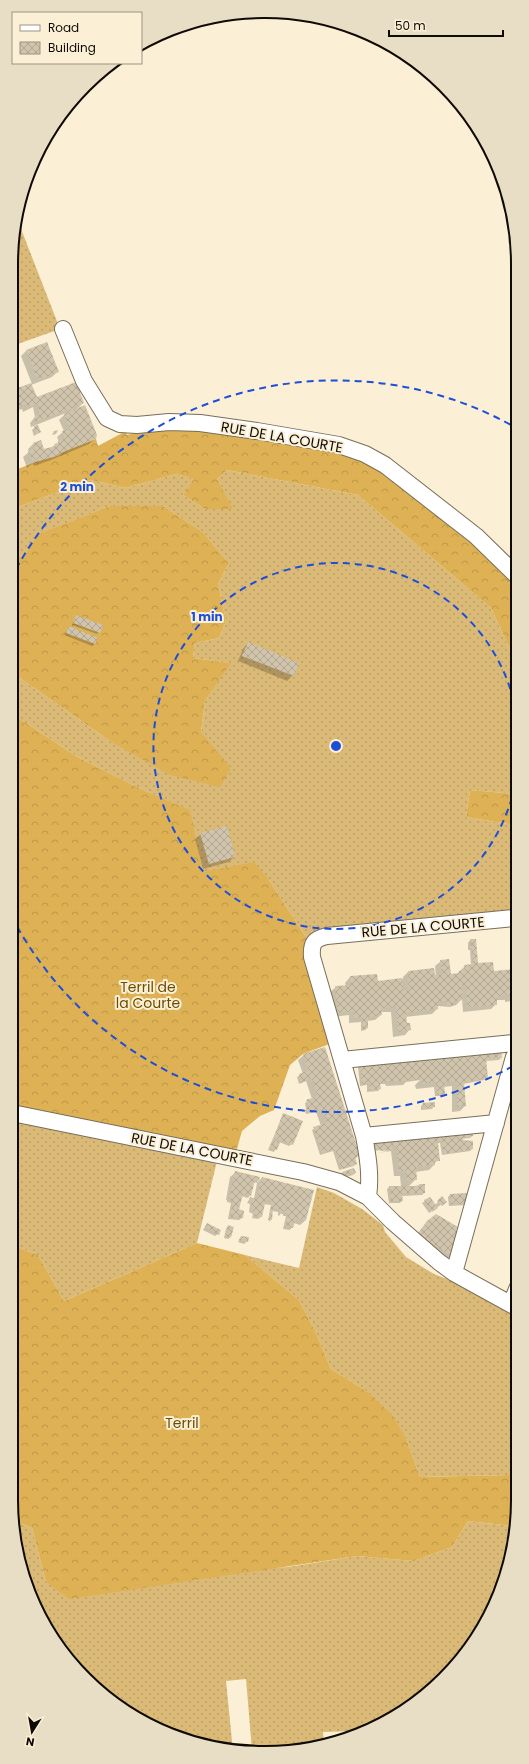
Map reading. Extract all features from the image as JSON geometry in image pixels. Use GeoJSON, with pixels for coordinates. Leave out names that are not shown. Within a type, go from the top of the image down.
{"type":"FeatureCollection","features":[{"type":"Feature","properties":{"kind":"street","name":"RUE DE LA COURTE"},"geometry":{"type":"LineString","coordinates":[[63,329],[84,381],[107,418],[120,424],[137,425],[169,422],[200,423],[339,445],[365,454],[385,465],[476,536],[511,570]]}},
{"type":"Feature","properties":{"kind":"street","name":"RUE DE LA COURTE"},"geometry":{"type":"LineString","coordinates":[[368,1197],[370,1181],[369,1163],[364,1136],[312,957],[311,947],[313,942],[318,938],[327,936],[511,918]]}},
{"type":"Feature","properties":{"kind":"street"},"geometry":{"type":"LineString","coordinates":[[342,1060],[511,1042]]}},
{"type":"Feature","properties":{"kind":"street"},"geometry":{"type":"LineString","coordinates":[[454,1273],[511,1069]]}},
{"type":"Feature","properties":{"kind":"street","name":"RUE DE LA COURTE"},"geometry":{"type":"LineString","coordinates":[[18,1114],[303,1172],[339,1182],[368,1197],[393,1222],[454,1273],[510,1304]]}},
{"type":"Feature","properties":{"kind":"street"},"geometry":{"type":"LineString","coordinates":[[364,1136],[496,1124]]}},
{"type":"Feature","properties":{"kind":"shaded area"},"geometry":{"type":"Polygon","coordinates":[[[21,228],[60,329],[18,344],[18,264],[21,228]]]}},
{"type":"Feature","properties":{"kind":"shaded area"},"geometry":{"type":"Polygon","coordinates":[[[227,470],[358,495],[491,608],[511,651],[511,794],[470,790],[466,817],[511,824],[511,914],[308,940],[269,880],[203,872],[189,810],[139,788],[76,756],[18,718],[18,677],[110,741],[231,769],[201,733],[205,701],[230,663],[193,658],[195,643],[219,638],[226,621],[218,584],[229,563],[203,532],[163,506],[110,506],[39,534],[23,558],[18,554],[18,507],[91,480],[126,488],[176,474],[195,479],[183,495],[205,509],[232,509],[217,479],[227,470]]]}},
{"type":"Feature","properties":{"kind":"shaded area"},"geometry":{"type":"Polygon","coordinates":[[[18,1121],[217,1161],[197,1243],[64,1301],[38,1255],[18,1247],[18,1121]]]}},
{"type":"Feature","properties":{"kind":"shaded area"},"geometry":{"type":"Polygon","coordinates":[[[317,1187],[334,1193],[362,1209],[383,1225],[385,1232],[406,1257],[434,1274],[460,1284],[511,1311],[511,1475],[420,1477],[406,1438],[368,1392],[331,1369],[316,1333],[299,1300],[245,1255],[299,1268],[317,1187]]]}},
{"type":"Feature","properties":{"kind":"shaded area"},"geometry":{"type":"Polygon","coordinates":[[[468,1521],[509,1526],[503,1563],[498,1579],[486,1609],[460,1650],[439,1674],[415,1695],[374,1721],[348,1731],[323,1732],[324,1739],[313,1741],[297,1744],[252,1745],[246,1679],[226,1681],[232,1744],[201,1738],[155,1721],[114,1695],[90,1674],[69,1650],[43,1609],[26,1563],[19,1523],[32,1528],[46,1582],[288,1567],[357,1556],[414,1561],[452,1547],[468,1521]]]}},
{"type":"Feature","properties":{"kind":"green space"},"geometry":{"type":"Polygon","coordinates":[[[194,426],[359,455],[437,511],[511,577],[511,651],[491,608],[358,495],[227,470],[217,479],[233,509],[205,509],[183,495],[194,479],[176,474],[126,488],[91,480],[18,507],[18,469],[96,439],[98,446],[126,431],[127,435],[146,430],[194,426]]]}},
{"type":"Feature","properties":{"kind":"green space"},"geometry":{"type":"Polygon","coordinates":[[[110,506],[163,506],[203,532],[229,563],[218,584],[226,621],[219,638],[195,643],[193,658],[231,663],[205,701],[201,732],[231,768],[220,787],[170,775],[110,741],[18,677],[18,554],[23,558],[38,534],[110,506]]]}},
{"type":"Feature","properties":{"kind":"green space","name":"Terril de la Courte"},"geometry":{"type":"Polygon","coordinates":[[[18,718],[76,756],[139,788],[190,810],[203,872],[254,862],[269,880],[308,940],[332,1043],[303,1054],[290,1065],[274,1110],[260,1116],[242,1131],[236,1152],[196,1142],[18,1106],[18,718]]]}},
{"type":"Feature","properties":{"kind":"green space"},"geometry":{"type":"Polygon","coordinates":[[[470,790],[511,794],[511,824],[466,817],[470,790]]]}},
{"type":"Feature","properties":{"kind":"green space","name":"Terril"},"geometry":{"type":"Polygon","coordinates":[[[197,1243],[245,1255],[299,1300],[316,1333],[331,1369],[368,1392],[392,1415],[406,1438],[420,1477],[511,1475],[509,1526],[468,1521],[452,1547],[414,1561],[357,1556],[69,1599],[46,1582],[32,1528],[19,1523],[18,1500],[18,1247],[38,1255],[64,1301],[197,1243]]]}},
{"type":"Feature","properties":{"kind":"building"},"geometry":{"type":"Polygon","coordinates":[[[47,342],[59,372],[38,380],[26,350],[47,342]]]}},
{"type":"Feature","properties":{"kind":"building"},"geometry":{"type":"Polygon","coordinates":[[[76,382],[84,403],[36,422],[34,417],[40,414],[38,403],[28,407],[27,404],[18,407],[18,388],[31,383],[37,397],[76,382]]]}},
{"type":"Feature","properties":{"kind":"building"},"geometry":{"type":"Polygon","coordinates":[[[85,405],[97,435],[96,439],[63,452],[57,456],[39,461],[38,457],[34,459],[35,462],[33,463],[28,451],[35,449],[33,443],[41,440],[44,449],[55,446],[54,444],[65,438],[62,431],[70,428],[64,414],[85,405]]]}},
{"type":"Feature","properties":{"kind":"building"},"geometry":{"type":"Polygon","coordinates":[[[38,425],[41,432],[37,434],[34,426],[38,425]]]}},
{"type":"Feature","properties":{"kind":"building"},"geometry":{"type":"Polygon","coordinates":[[[76,615],[103,625],[100,633],[73,623],[76,615]]]}},
{"type":"Feature","properties":{"kind":"building"},"geometry":{"type":"Polygon","coordinates":[[[69,626],[98,638],[95,644],[66,633],[69,626]]]}},
{"type":"Feature","properties":{"kind":"building"},"geometry":{"type":"Polygon","coordinates":[[[248,642],[299,663],[294,676],[242,656],[248,642]]]}},
{"type":"Feature","properties":{"kind":"building"},"geometry":{"type":"Polygon","coordinates":[[[227,826],[235,857],[209,864],[200,833],[227,826]]]}},
{"type":"Feature","properties":{"kind":"building"},"geometry":{"type":"Polygon","coordinates":[[[470,939],[476,939],[478,963],[493,962],[494,971],[511,969],[511,997],[510,995],[497,996],[497,1005],[468,1007],[466,986],[461,986],[463,1000],[453,1001],[453,1005],[447,1006],[446,1001],[438,1002],[438,1009],[406,1013],[407,1023],[410,1023],[411,1030],[398,1032],[396,1007],[381,1008],[382,1015],[368,1017],[368,1028],[363,1029],[362,1017],[354,1018],[354,1011],[338,1012],[335,986],[351,985],[350,976],[377,974],[378,981],[402,978],[404,991],[409,990],[408,971],[434,968],[435,975],[442,975],[440,960],[449,959],[451,974],[459,973],[459,971],[465,970],[464,965],[473,964],[472,948],[470,948],[470,939]]]}},
{"type":"Feature","properties":{"kind":"building"},"geometry":{"type":"Polygon","coordinates":[[[325,1047],[360,1156],[355,1157],[357,1164],[342,1169],[335,1149],[323,1153],[313,1127],[327,1123],[322,1109],[311,1113],[308,1112],[306,1108],[309,1106],[306,1100],[318,1096],[312,1078],[301,1083],[299,1074],[309,1070],[303,1054],[325,1047]]]}},
{"type":"Feature","properties":{"kind":"building"},"geometry":{"type":"Polygon","coordinates":[[[501,1049],[502,1058],[486,1059],[488,1078],[464,1082],[466,1106],[457,1107],[457,1081],[421,1084],[420,1079],[380,1083],[381,1089],[369,1090],[369,1083],[362,1084],[360,1064],[501,1049]]]}},
{"type":"Feature","properties":{"kind":"building"},"geometry":{"type":"Polygon","coordinates":[[[436,1082],[444,1083],[445,1094],[437,1095],[436,1082]]]}},
{"type":"Feature","properties":{"kind":"building"},"geometry":{"type":"Polygon","coordinates":[[[435,1102],[435,1107],[423,1108],[423,1103],[435,1102]]]}},
{"type":"Feature","properties":{"kind":"building"},"geometry":{"type":"Polygon","coordinates":[[[283,1113],[303,1121],[293,1145],[274,1137],[283,1113]]]}},
{"type":"Feature","properties":{"kind":"building"},"geometry":{"type":"Polygon","coordinates":[[[472,1129],[473,1136],[463,1137],[463,1140],[473,1141],[473,1149],[444,1154],[442,1141],[436,1141],[436,1143],[438,1143],[440,1161],[435,1161],[435,1165],[416,1167],[417,1180],[406,1180],[405,1171],[399,1171],[396,1145],[392,1146],[393,1150],[380,1151],[379,1149],[376,1149],[375,1140],[472,1129]]]}},
{"type":"Feature","properties":{"kind":"building"},"geometry":{"type":"Polygon","coordinates":[[[273,1140],[280,1142],[277,1150],[270,1148],[273,1140]]]}},
{"type":"Feature","properties":{"kind":"building"},"geometry":{"type":"Polygon","coordinates":[[[354,1168],[356,1173],[344,1176],[342,1172],[354,1168]]]}},
{"type":"Feature","properties":{"kind":"building"},"geometry":{"type":"Polygon","coordinates":[[[235,1171],[260,1177],[259,1181],[255,1180],[251,1196],[243,1194],[239,1209],[244,1211],[243,1218],[230,1217],[233,1201],[229,1200],[235,1171]]]}},
{"type":"Feature","properties":{"kind":"building"},"geometry":{"type":"Polygon","coordinates":[[[262,1177],[314,1190],[306,1220],[296,1218],[293,1228],[285,1226],[288,1214],[285,1213],[287,1202],[285,1201],[283,1214],[279,1213],[280,1210],[273,1208],[272,1220],[268,1220],[272,1200],[266,1199],[262,1217],[254,1216],[255,1212],[251,1210],[252,1202],[249,1201],[250,1197],[257,1199],[262,1177]]]}},
{"type":"Feature","properties":{"kind":"building"},"geometry":{"type":"Polygon","coordinates":[[[419,1184],[425,1184],[425,1193],[402,1194],[403,1201],[391,1201],[389,1186],[419,1186],[419,1184]]]}},
{"type":"Feature","properties":{"kind":"building"},"geometry":{"type":"Polygon","coordinates":[[[467,1193],[468,1203],[451,1204],[450,1194],[467,1193]]]}},
{"type":"Feature","properties":{"kind":"building"},"geometry":{"type":"Polygon","coordinates":[[[442,1196],[447,1202],[442,1206],[437,1201],[442,1196]]]}},
{"type":"Feature","properties":{"kind":"building"},"geometry":{"type":"Polygon","coordinates":[[[430,1197],[438,1208],[432,1212],[424,1200],[430,1197]]]}},
{"type":"Feature","properties":{"kind":"building"},"geometry":{"type":"Polygon","coordinates":[[[436,1214],[458,1227],[456,1230],[460,1232],[452,1256],[417,1235],[427,1221],[436,1214]]]}},
{"type":"Feature","properties":{"kind":"building"},"geometry":{"type":"Polygon","coordinates":[[[207,1223],[221,1230],[219,1235],[205,1227],[207,1223]]]}},
{"type":"Feature","properties":{"kind":"building"},"geometry":{"type":"Polygon","coordinates":[[[228,1225],[234,1227],[231,1237],[226,1236],[228,1225]]]}},
{"type":"Feature","properties":{"kind":"building"},"geometry":{"type":"Polygon","coordinates":[[[241,1236],[249,1237],[248,1242],[239,1240],[241,1236]]]}}]}
